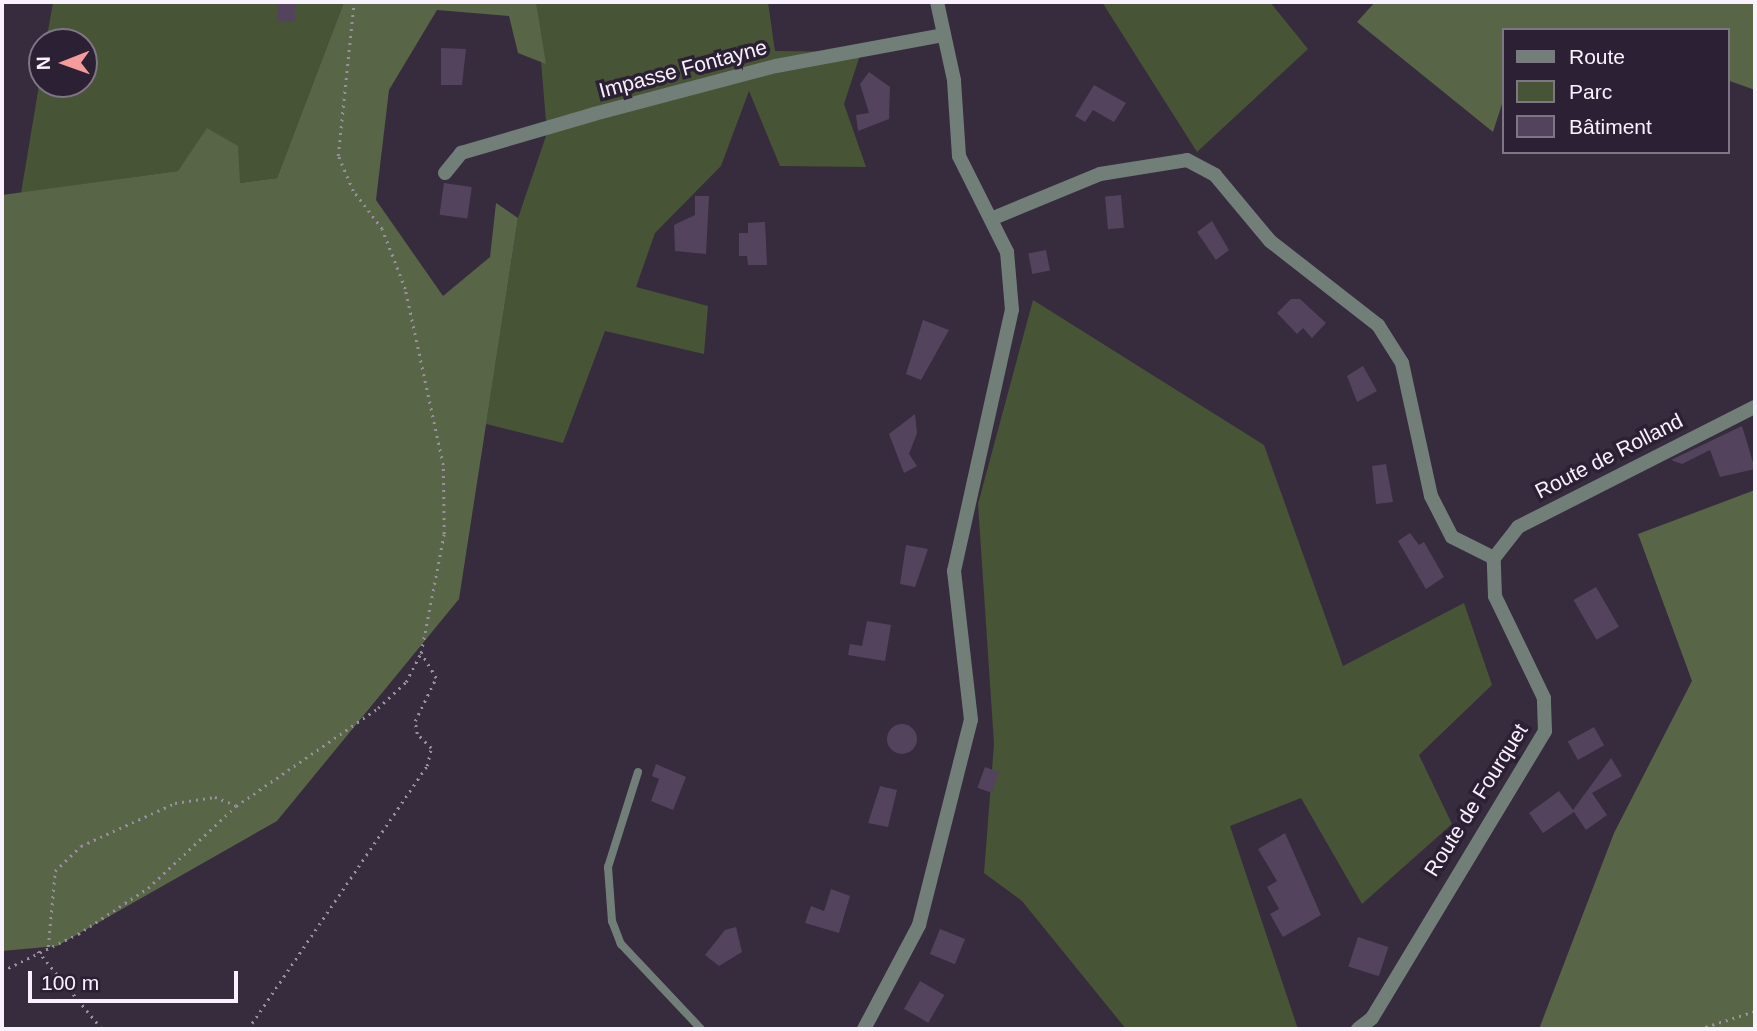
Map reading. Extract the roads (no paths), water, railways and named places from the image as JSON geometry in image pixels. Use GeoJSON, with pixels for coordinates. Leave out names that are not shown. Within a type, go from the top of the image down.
{"type":"FeatureCollection","features":[{"type":"Feature","properties":{"kind":"street"},"geometry":{"type":"LineString","coordinates":[[864,1029],[919,925],[971,720],[954,571],[1012,310],[1007,252],[959,156],[944,34],[937,2]]}},
{"type":"Feature","properties":{"kind":"street","name":"Impasse Fontayne"},"geometry":{"type":"LineString","coordinates":[[445,173],[461,153],[594,114],[776,66],[944,34]]}},
{"type":"Feature","properties":{"kind":"street"},"geometry":{"type":"LineString","coordinates":[[991,219],[1100,174],[1187,160],[1215,175],[1269,241],[1316,284],[1378,325],[1402,363],[1431,496],[1452,537],[1494,558]]}},
{"type":"Feature","properties":{"kind":"street","name":"Route de Rolland"},"geometry":{"type":"LineString","coordinates":[[1494,558],[1518,527],[1755,407]]}},
{"type":"Feature","properties":{"kind":"street","name":"Route de Fourquet"},"geometry":{"type":"LineString","coordinates":[[1358,1029],[1372,1018],[1545,731],[1544,698],[1495,596],[1494,558]]}},
{"type":"Feature","properties":{"kind":"lane"},"geometry":{"type":"LineString","coordinates":[[638,772],[608,867],[612,921],[621,944],[701,1029]]}}]}
